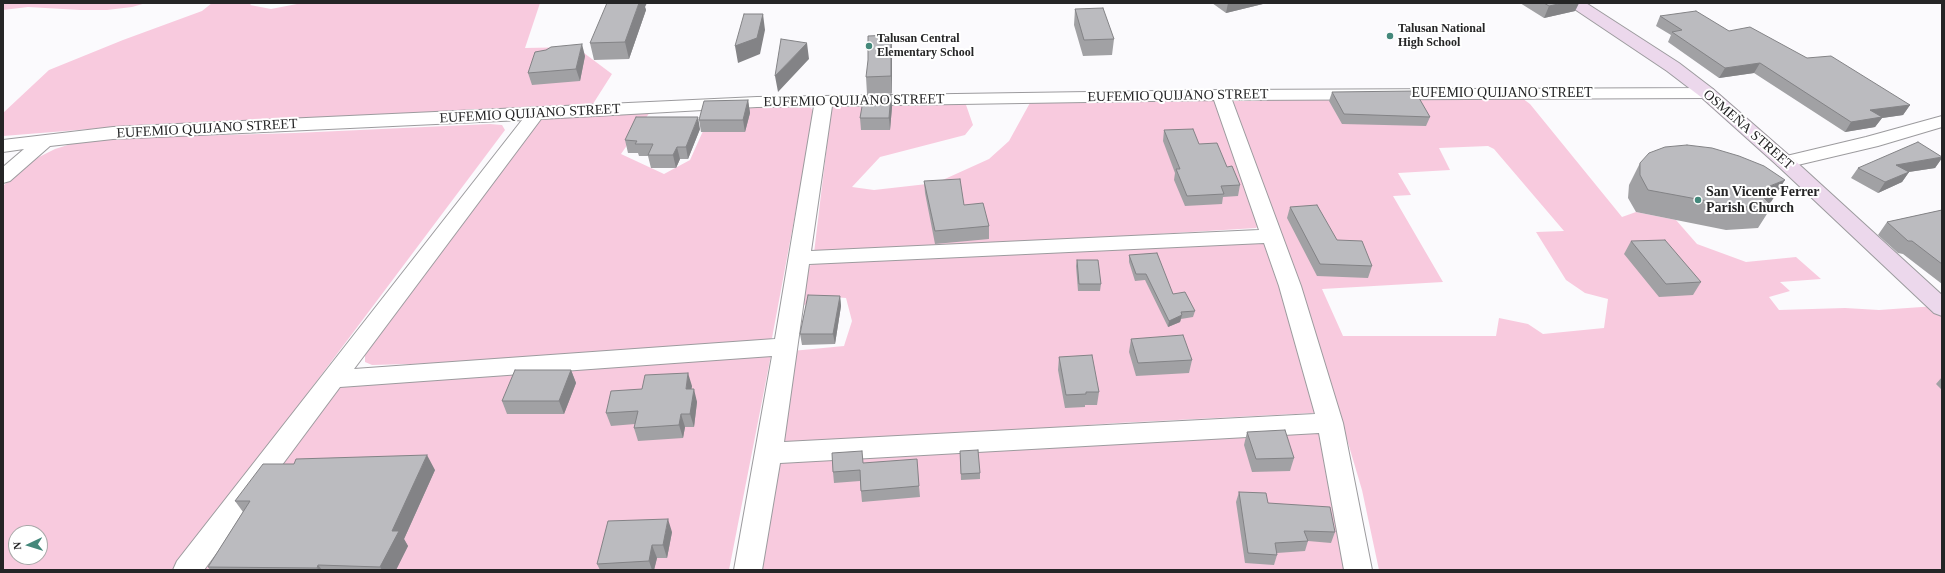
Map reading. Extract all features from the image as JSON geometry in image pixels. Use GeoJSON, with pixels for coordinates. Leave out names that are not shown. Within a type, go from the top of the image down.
{"type":"FeatureCollection","features":[{"type":"Feature","properties":{"kind":"main road","name":"OSMEÑA STREET"},"geometry":{"type":"LineString","coordinates":[[1575,3],[1673,67],[1707,93],[1785,162],[1942,308]]}},
{"type":"Feature","properties":{"kind":"street","name":"EUFEMIO QUIJANO STREET"},"geometry":{"type":"LineString","coordinates":[[3,146],[114,133],[536,114],[757,102],[1221,95],[1707,93]]}},
{"type":"Feature","properties":{"kind":"street"},"geometry":{"type":"LineString","coordinates":[[1221,95],[1290,286],[1330,423],[1358,570]]}},
{"type":"Feature","properties":{"kind":"street"},"geometry":{"type":"LineString","coordinates":[[748,570],[769,453],[824,101]]}},
{"type":"Feature","properties":{"kind":"street"},"geometry":{"type":"LineString","coordinates":[[186,570],[536,114]]}},
{"type":"Feature","properties":{"kind":"street"},"geometry":{"type":"LineString","coordinates":[[1785,162],[1871,142],[1942,121]]}},
{"type":"Feature","properties":{"kind":"street"},"geometry":{"type":"LineString","coordinates":[[3,177],[46,140]]}},
{"type":"Feature","properties":{"kind":"street"},"geometry":{"type":"LineString","coordinates":[[799,258],[1272,236]]}},
{"type":"Feature","properties":{"kind":"street"},"geometry":{"type":"LineString","coordinates":[[333,379],[785,347]]}},
{"type":"Feature","properties":{"kind":"street"},"geometry":{"type":"LineString","coordinates":[[769,453],[1330,423]]}},
{"type":"Feature","properties":{"kind":"shaded area"},"geometry":{"type":"Polygon","coordinates":[[[3,3],[146,3],[132,7],[107,10],[28,7],[3,10],[3,3]]]}},
{"type":"Feature","properties":{"kind":"shaded area"},"geometry":{"type":"Polygon","coordinates":[[[212,3],[252,3],[250,5],[271,9],[302,3],[540,3],[525,48],[576,47],[612,74],[591,107],[103,128],[3,136],[3,113],[49,70],[123,40],[202,11],[212,3]]]}},
{"type":"Feature","properties":{"kind":"shaded area"},"geometry":{"type":"Polygon","coordinates":[[[1206,97],[1217,101],[1259,225],[1256,228],[817,255],[814,253],[831,111],[835,104],[965,102],[973,125],[965,135],[880,157],[852,187],[874,190],[936,183],[989,159],[1009,141],[1031,101],[1206,97]]]}},
{"type":"Feature","properties":{"kind":"shaded area"},"geometry":{"type":"Polygon","coordinates":[[[1247,98],[1522,98],[1530,104],[1622,217],[1636,212],[1676,220],[1697,244],[1746,262],[1796,257],[1821,279],[1780,282],[1790,291],[1769,297],[1779,310],[1845,308],[1879,310],[1936,306],[1942,312],[1942,570],[1379,570],[1362,490],[1312,321],[1233,101],[1247,98]],[[1488,146],[1439,148],[1450,170],[1398,173],[1411,195],[1393,196],[1443,282],[1322,289],[1343,336],[1496,336],[1499,318],[1528,324],[1543,334],[1604,328],[1608,299],[1585,293],[1566,280],[1536,232],[1564,231],[1494,149],[1488,146]]]}},
{"type":"Feature","properties":{"kind":"shaded area"},"geometry":{"type":"Polygon","coordinates":[[[810,106],[814,113],[772,338],[756,345],[525,361],[372,365],[365,362],[365,355],[541,118],[650,112],[621,154],[664,174],[690,160],[703,131],[719,108],[810,106]]]}},
{"type":"Feature","properties":{"kind":"shaded area"},"geometry":{"type":"Polygon","coordinates":[[[490,124],[502,125],[505,130],[175,570],[3,570],[3,186],[31,161],[55,149],[87,139],[295,133],[490,124]]]}},
{"type":"Feature","properties":{"kind":"shaded area"},"geometry":{"type":"Polygon","coordinates":[[[1198,243],[1268,243],[1320,407],[1314,413],[1118,423],[780,446],[792,351],[844,346],[852,321],[846,298],[832,297],[797,307],[807,267],[815,263],[1198,243]]]}},
{"type":"Feature","properties":{"kind":"shaded area"},"geometry":{"type":"Polygon","coordinates":[[[771,355],[729,570],[200,570],[339,386],[771,355]]]}},
{"type":"Feature","properties":{"kind":"shaded area"},"geometry":{"type":"Polygon","coordinates":[[[1318,430],[1352,570],[762,570],[777,460],[1318,430]]]}},
{"type":"Feature","properties":{"kind":"building"},"geometry":{"type":"Polygon","coordinates":[[[607,3],[639,3],[625,42],[590,43],[607,3]]]}},
{"type":"Feature","properties":{"kind":"building"},"geometry":{"type":"Polygon","coordinates":[[[1544,3],[1563,3],[1549,6],[1544,3]]]}},
{"type":"Feature","properties":{"kind":"building"},"geometry":{"type":"Polygon","coordinates":[[[1103,8],[1114,39],[1084,40],[1075,9],[1103,8]]]}},
{"type":"Feature","properties":{"kind":"building"},"geometry":{"type":"Polygon","coordinates":[[[1696,11],[1729,31],[1750,27],[1807,58],[1831,56],[1910,105],[1870,110],[1882,117],[1851,122],[1760,63],[1725,68],[1672,32],[1682,30],[1660,16],[1696,11]]]}},
{"type":"Feature","properties":{"kind":"building"},"geometry":{"type":"Polygon","coordinates":[[[744,14],[763,14],[757,38],[735,46],[744,14]]]}},
{"type":"Feature","properties":{"kind":"building"},"geometry":{"type":"Polygon","coordinates":[[[891,35],[891,76],[866,77],[868,36],[891,35]]]}},
{"type":"Feature","properties":{"kind":"building"},"geometry":{"type":"Polygon","coordinates":[[[781,39],[807,43],[775,76],[781,39]]]}},
{"type":"Feature","properties":{"kind":"building"},"geometry":{"type":"Polygon","coordinates":[[[582,44],[576,69],[528,73],[535,52],[546,50],[551,47],[582,44]]]}},
{"type":"Feature","properties":{"kind":"building"},"geometry":{"type":"Polygon","coordinates":[[[1415,91],[1430,117],[1344,114],[1332,92],[1415,91]]]}},
{"type":"Feature","properties":{"kind":"building"},"geometry":{"type":"Polygon","coordinates":[[[891,94],[889,118],[860,118],[864,95],[891,94]]]}},
{"type":"Feature","properties":{"kind":"building"},"geometry":{"type":"Polygon","coordinates":[[[748,100],[743,120],[699,120],[704,101],[748,100]]]}},
{"type":"Feature","properties":{"kind":"building"},"geometry":{"type":"Polygon","coordinates":[[[636,117],[698,117],[686,147],[677,147],[673,155],[648,155],[653,144],[635,144],[637,141],[625,140],[636,117]]]}},
{"type":"Feature","properties":{"kind":"building"},"geometry":{"type":"Polygon","coordinates":[[[1193,129],[1199,144],[1217,143],[1227,167],[1232,166],[1240,185],[1221,186],[1224,194],[1187,196],[1176,169],[1180,169],[1164,130],[1193,129]]]}},
{"type":"Feature","properties":{"kind":"building"},"geometry":{"type":"Polygon","coordinates":[[[1918,142],[1942,157],[1896,165],[1909,172],[1885,182],[1858,168],[1918,142]]]}},
{"type":"Feature","properties":{"kind":"building"},"geometry":{"type":"Polygon","coordinates":[[[1687,145],[1712,148],[1739,156],[1764,166],[1785,180],[1757,191],[1772,206],[1740,207],[1648,190],[1640,175],[1640,163],[1649,153],[1665,147],[1687,145]]]}},
{"type":"Feature","properties":{"kind":"building"},"geometry":{"type":"Polygon","coordinates":[[[960,179],[964,205],[983,203],[989,226],[935,231],[924,181],[960,179]]]}},
{"type":"Feature","properties":{"kind":"building"},"geometry":{"type":"Polygon","coordinates":[[[1317,205],[1337,240],[1362,241],[1372,266],[1320,264],[1290,207],[1317,205]]]}},
{"type":"Feature","properties":{"kind":"building"},"geometry":{"type":"Polygon","coordinates":[[[1942,210],[1942,264],[1912,241],[1908,241],[1887,222],[1942,210]]]}},
{"type":"Feature","properties":{"kind":"building"},"geometry":{"type":"Polygon","coordinates":[[[1665,240],[1701,282],[1666,284],[1631,241],[1665,240]]]}},
{"type":"Feature","properties":{"kind":"building"},"geometry":{"type":"Polygon","coordinates":[[[1157,253],[1173,294],[1185,292],[1195,311],[1181,312],[1182,315],[1169,321],[1146,274],[1136,274],[1129,255],[1157,253]]]}},
{"type":"Feature","properties":{"kind":"building"},"geometry":{"type":"Polygon","coordinates":[[[1077,260],[1098,260],[1101,284],[1079,284],[1077,260]]]}},
{"type":"Feature","properties":{"kind":"building"},"geometry":{"type":"Polygon","coordinates":[[[808,295],[840,296],[833,334],[800,334],[808,295]]]}},
{"type":"Feature","properties":{"kind":"building"},"geometry":{"type":"Polygon","coordinates":[[[1183,335],[1192,360],[1138,363],[1131,339],[1183,335]]]}},
{"type":"Feature","properties":{"kind":"building"},"geometry":{"type":"Polygon","coordinates":[[[1092,355],[1099,392],[1066,395],[1059,357],[1092,355]]]}},
{"type":"Feature","properties":{"kind":"building"},"geometry":{"type":"Polygon","coordinates":[[[515,370],[571,370],[559,401],[502,401],[515,370]]]}},
{"type":"Feature","properties":{"kind":"building"},"geometry":{"type":"Polygon","coordinates":[[[688,373],[686,389],[694,389],[690,414],[681,414],[679,425],[634,428],[638,411],[606,413],[611,391],[642,389],[645,375],[688,373]]]}},
{"type":"Feature","properties":{"kind":"building"},"geometry":{"type":"Polygon","coordinates":[[[1285,430],[1294,458],[1256,459],[1247,432],[1285,430]]]}},
{"type":"Feature","properties":{"kind":"building"},"geometry":{"type":"Polygon","coordinates":[[[978,450],[980,473],[961,474],[960,451],[978,450]]]}},
{"type":"Feature","properties":{"kind":"building"},"geometry":{"type":"Polygon","coordinates":[[[862,451],[863,463],[917,459],[919,486],[861,491],[860,470],[833,472],[832,453],[862,451]]]}},
{"type":"Feature","properties":{"kind":"building"},"geometry":{"type":"Polygon","coordinates":[[[427,455],[392,531],[399,531],[380,567],[318,565],[317,568],[208,567],[250,501],[235,501],[263,464],[294,464],[296,459],[427,455]]]}},
{"type":"Feature","properties":{"kind":"building"},"geometry":{"type":"Polygon","coordinates":[[[1239,492],[1266,493],[1268,503],[1330,507],[1335,532],[1304,531],[1308,541],[1275,543],[1277,555],[1248,553],[1239,492]]]}},
{"type":"Feature","properties":{"kind":"building"},"geometry":{"type":"Polygon","coordinates":[[[668,519],[663,545],[652,545],[649,561],[597,564],[608,521],[668,519]]]}},
{"type":"Feature","properties":{"kind":"place","name":"Talusan National High School"},"geometry":{"type":"Point","coordinates":[1390,36]}},
{"type":"Feature","properties":{"kind":"place","name":"Talusan Central Elementary School"},"geometry":{"type":"Point","coordinates":[869,46]}},
{"type":"Feature","properties":{"kind":"place","name":"San Vicente Ferrer Parish Church"},"geometry":{"type":"Point","coordinates":[1698,200]}}]}
